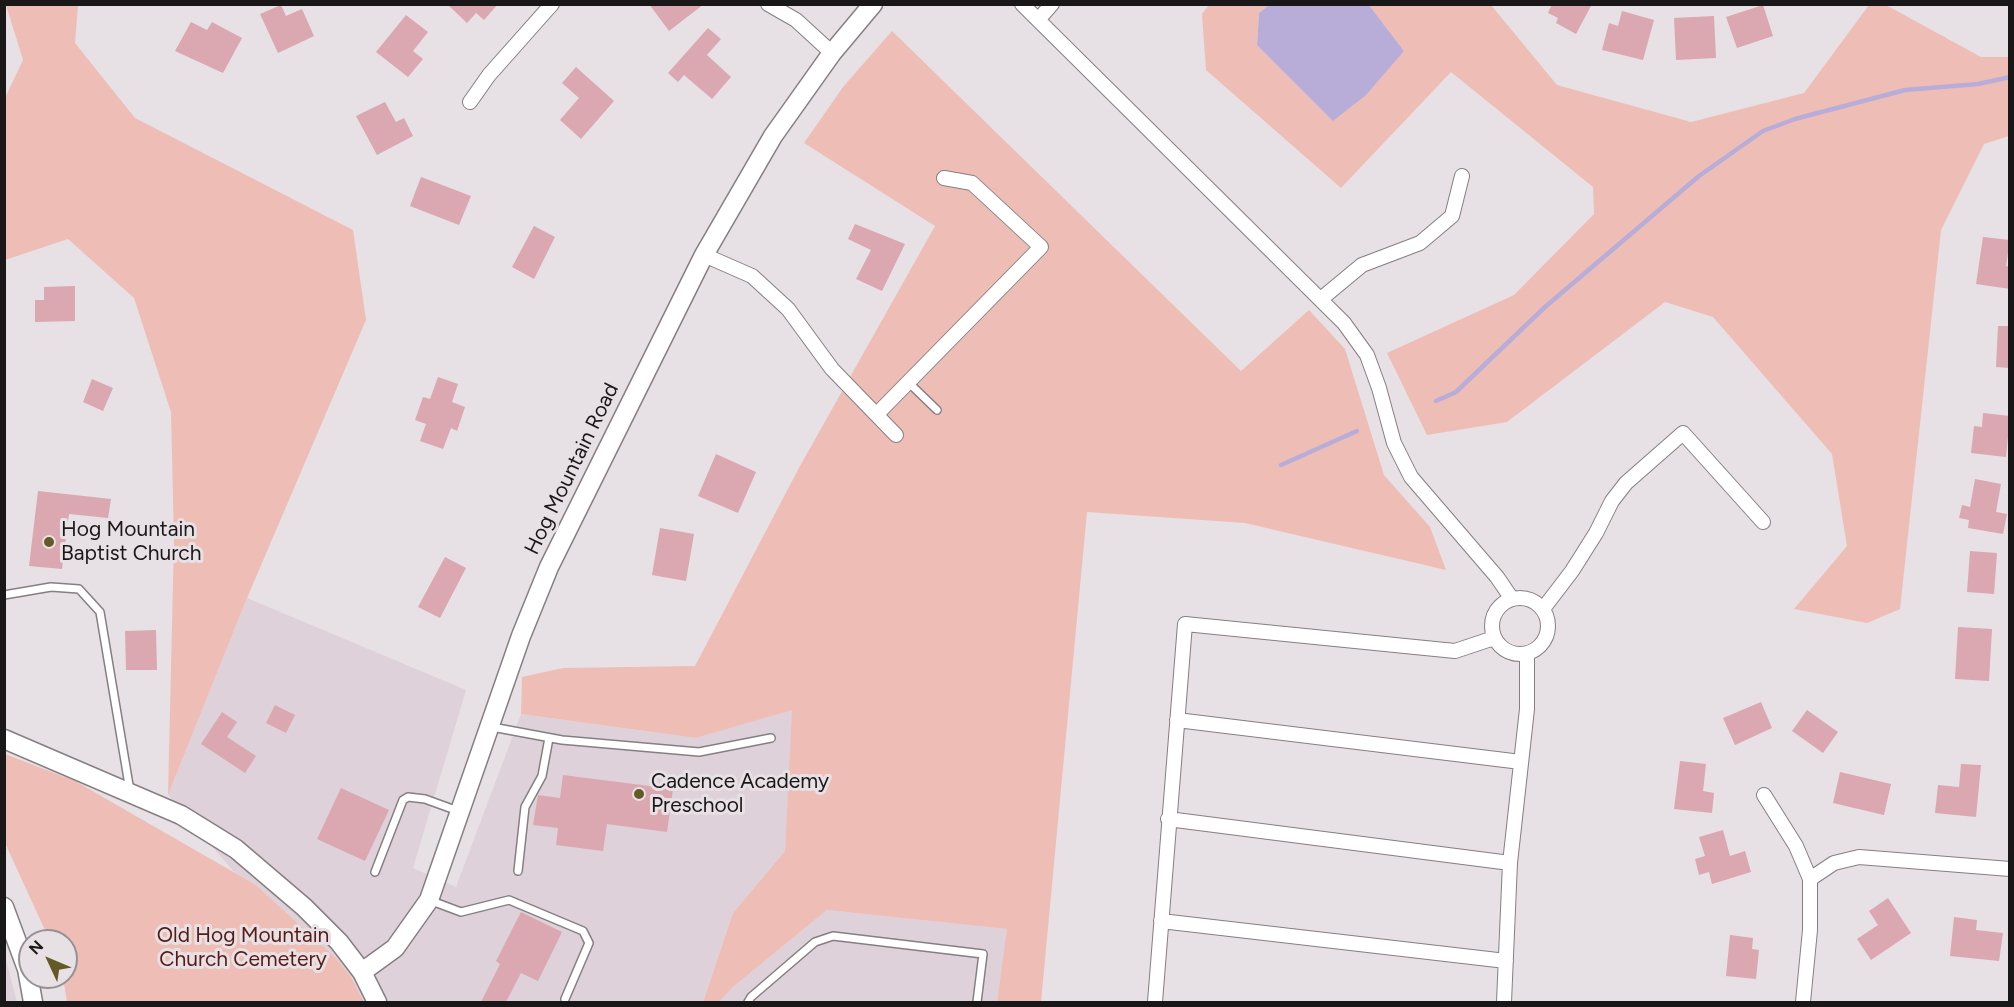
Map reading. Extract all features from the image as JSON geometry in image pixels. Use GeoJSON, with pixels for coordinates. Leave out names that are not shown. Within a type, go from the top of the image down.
{"type":"FeatureCollection","features":[{"type":"Feature","properties":{"kind":"street"},"geometry":{"type":"LineString","coordinates":[[470,102],[489,75],[552,4]]}},
{"type":"Feature","properties":{"kind":"street"},"geometry":{"type":"LineString","coordinates":[[768,4],[796,20],[832,53]]}},
{"type":"Feature","properties":{"kind":"street","name":"Hog Mountain Road"},"geometry":{"type":"LineString","coordinates":[[362,972],[395,948],[429,900],[521,636],[549,567],[704,255],[773,136],[832,53],[873,4]]}},
{"type":"Feature","properties":{"kind":"street"},"geometry":{"type":"LineString","coordinates":[[1022,4],[1344,323],[1367,355],[1394,442],[1411,477],[1497,577],[1512,599]]}},
{"type":"Feature","properties":{"kind":"street"},"geometry":{"type":"LineString","coordinates":[[1038,20],[1052,4]]}},
{"type":"Feature","properties":{"kind":"street"},"geometry":{"type":"LineString","coordinates":[[1321,299],[1362,266],[1420,243],[1452,216],[1462,176]]}},
{"type":"Feature","properties":{"kind":"street"},"geometry":{"type":"LineString","coordinates":[[877,414],[1041,247],[972,183],[944,178]]}},
{"type":"Feature","properties":{"kind":"street"},"geometry":{"type":"LineString","coordinates":[[704,255],[752,276],[788,309],[832,369],[897,435]]}},
{"type":"Feature","properties":{"kind":"street"},"geometry":{"type":"LineString","coordinates":[[1543,609],[1572,572],[1612,501],[1626,483],[1683,433],[1763,522]]}},
{"type":"Feature","properties":{"kind":"street"},"geometry":{"type":"LineString","coordinates":[[1512,599],[1532,600],[1543,609],[1548,622],[1545,640],[1539,648],[1527,654],[1512,654],[1503,650],[1494,638],[1491,625],[1498,607],[1512,599]]}},
{"type":"Feature","properties":{"kind":"street"},"geometry":{"type":"LineString","coordinates":[[1155,1002],[1185,624],[1455,651],[1494,638]]}},
{"type":"Feature","properties":{"kind":"street"},"geometry":{"type":"LineString","coordinates":[[1504,1002],[1510,863],[1527,709],[1527,654]]}},
{"type":"Feature","properties":{"kind":"street"},"geometry":{"type":"LineString","coordinates":[[1177,720],[1521,762]]}},
{"type":"Feature","properties":{"kind":"street"},"geometry":{"type":"LineString","coordinates":[[4,739],[181,815],[236,849],[264,870],[339,942],[362,972],[376,1002]]}},
{"type":"Feature","properties":{"kind":"street"},"geometry":{"type":"LineString","coordinates":[[1764,795],[1797,846],[1810,879],[1810,930],[1803,1002]]}},
{"type":"Feature","properties":{"kind":"street"},"geometry":{"type":"LineString","coordinates":[[1168,819],[1510,863]]}},
{"type":"Feature","properties":{"kind":"street"},"geometry":{"type":"LineString","coordinates":[[1810,879],[1834,863],[1859,857],[2010,869]]}},
{"type":"Feature","properties":{"kind":"street"},"geometry":{"type":"LineString","coordinates":[[4,907],[27,969],[33,1002]]}},
{"type":"Feature","properties":{"kind":"street"},"geometry":{"type":"LineString","coordinates":[[1161,921],[1506,961]]}},
{"type":"Feature","properties":{"kind":"lane"},"geometry":{"type":"LineString","coordinates":[[908,382],[937,410]]}},
{"type":"Feature","properties":{"kind":"lane"},"geometry":{"type":"LineString","coordinates":[[4,596],[51,587],[79,589],[100,612],[130,793]]}},
{"type":"Feature","properties":{"kind":"lane"},"geometry":{"type":"LineString","coordinates":[[489,727],[549,738],[699,752],[771,738]]}},
{"type":"Feature","properties":{"kind":"lane"},"geometry":{"type":"LineString","coordinates":[[518,871],[525,807],[542,776],[549,738]]}},
{"type":"Feature","properties":{"kind":"lane"},"geometry":{"type":"LineString","coordinates":[[375,872],[403,800],[408,797],[425,799],[461,812]]}},
{"type":"Feature","properties":{"kind":"lane"},"geometry":{"type":"LineString","coordinates":[[429,900],[461,912],[509,900],[583,932],[589,942],[565,999]]}},
{"type":"Feature","properties":{"kind":"lane"},"geometry":{"type":"LineString","coordinates":[[748,1002],[815,942],[834,936],[983,954],[977,1002]]}},
{"type":"Feature","properties":{"kind":"shaded area"},"geometry":{"type":"Polygon","coordinates":[[[1269,5],[1369,5],[1404,51],[1366,95],[1333,121],[1257,45],[1259,13],[1269,5]]]}},
{"type":"Feature","properties":{"kind":"shaded area"},"geometry":{"type":"Polygon","coordinates":[[[247,598],[466,690],[413,868],[456,887],[521,714],[696,738],[793,709],[785,851],[733,913],[703,1002],[364,1002],[351,977],[336,958],[256,885],[235,873],[168,795],[247,598]]]}},
{"type":"Feature","properties":{"kind":"shaded area"},"geometry":{"type":"Polygon","coordinates":[[[827,910],[1008,929],[997,1002],[719,1002],[733,987],[827,910]]]}},
{"type":"Feature","properties":{"kind":"shaded area"},"geometry":{"type":"Polygon","coordinates":[[[5,956],[17,1002],[5,1002],[5,956]]]}},
{"type":"Feature","properties":{"kind":"green space"},"geometry":{"type":"Polygon","coordinates":[[[6,5],[78,5],[75,43],[135,118],[353,230],[366,320],[247,598],[168,795],[174,541],[171,412],[134,298],[68,239],[5,260],[5,98],[23,60],[6,5]]]}},
{"type":"Feature","properties":{"kind":"green space"},"geometry":{"type":"Polygon","coordinates":[[[1209,5],[1269,5],[1259,13],[1257,45],[1291,78],[1404,51],[1369,5],[1491,5],[1557,85],[1691,122],[1804,93],[1869,5],[1886,5],[1981,57],[2009,57],[2009,136],[1984,144],[1941,230],[1900,609],[1867,623],[1794,609],[1847,546],[1832,454],[1713,317],[1665,302],[1507,422],[1427,435],[1387,353],[1514,295],[1594,214],[1593,187],[1451,72],[1341,188],[1206,70],[1202,14],[1209,5]]]}},
{"type":"Feature","properties":{"kind":"green space"},"geometry":{"type":"Polygon","coordinates":[[[892,31],[1241,371],[1309,310],[1345,349],[1384,475],[1430,527],[1446,570],[1245,523],[1087,512],[1041,1002],[997,1002],[1007,929],[827,910],[733,987],[719,1002],[703,1002],[733,913],[785,851],[792,710],[696,738],[521,714],[522,677],[563,668],[695,666],[800,466],[935,226],[804,143],[843,87],[892,31]]]}},
{"type":"Feature","properties":{"kind":"green space","name":"Old Hog Mountain Church Cemetery"},"geometry":{"type":"Polygon","coordinates":[[[5,754],[75,781],[256,885],[336,958],[351,977],[364,1002],[67,1002],[65,989],[78,989],[78,929],[44,929],[5,843],[5,754]]]}},
{"type":"Feature","properties":{"kind":"building"},"geometry":{"type":"Polygon","coordinates":[[[447,4],[498,4],[484,20],[476,13],[467,23],[447,4]]]}},
{"type":"Feature","properties":{"kind":"building"},"geometry":{"type":"Polygon","coordinates":[[[649,4],[704,4],[669,31],[649,4]]]}},
{"type":"Feature","properties":{"kind":"building"},"geometry":{"type":"Polygon","coordinates":[[[1552,4],[1592,4],[1576,34],[1556,23],[1558,18],[1548,13],[1552,4]]]}},
{"type":"Feature","properties":{"kind":"building"},"geometry":{"type":"Polygon","coordinates":[[[281,5],[286,16],[302,9],[314,36],[278,53],[260,14],[281,5]]]}},
{"type":"Feature","properties":{"kind":"building"},"geometry":{"type":"Polygon","coordinates":[[[1763,5],[1773,36],[1737,48],[1726,17],[1763,5]]]}},
{"type":"Feature","properties":{"kind":"building"},"geometry":{"type":"Polygon","coordinates":[[[1622,11],[1654,20],[1643,60],[1602,50],[1609,23],[1618,26],[1622,11]]]}},
{"type":"Feature","properties":{"kind":"building"},"geometry":{"type":"Polygon","coordinates":[[[406,15],[428,32],[413,51],[423,59],[408,77],[376,52],[406,15]]]}},
{"type":"Feature","properties":{"kind":"building"},"geometry":{"type":"Polygon","coordinates":[[[1714,16],[1716,58],[1676,60],[1674,18],[1714,16]]]}},
{"type":"Feature","properties":{"kind":"building"},"geometry":{"type":"Polygon","coordinates":[[[191,22],[207,30],[212,22],[242,38],[223,73],[175,51],[191,22]]]}},
{"type":"Feature","properties":{"kind":"building"},"geometry":{"type":"Polygon","coordinates":[[[708,28],[721,39],[707,55],[731,77],[712,99],[684,75],[678,82],[668,73],[708,28]]]}},
{"type":"Feature","properties":{"kind":"building"},"geometry":{"type":"Polygon","coordinates":[[[576,67],[614,101],[581,139],[560,120],[579,98],[562,83],[576,67]]]}},
{"type":"Feature","properties":{"kind":"building"},"geometry":{"type":"Polygon","coordinates":[[[385,102],[396,122],[404,118],[413,136],[377,155],[356,116],[385,102]]]}},
{"type":"Feature","properties":{"kind":"building"},"geometry":{"type":"Polygon","coordinates":[[[421,177],[471,196],[459,225],[410,206],[421,177]]]}},
{"type":"Feature","properties":{"kind":"building"},"geometry":{"type":"Polygon","coordinates":[[[855,224],[905,244],[882,291],[856,279],[871,250],[848,239],[855,224]]]}},
{"type":"Feature","properties":{"kind":"building"},"geometry":{"type":"Polygon","coordinates":[[[534,226],[555,237],[534,279],[512,267],[534,226]]]}},
{"type":"Feature","properties":{"kind":"building"},"geometry":{"type":"Polygon","coordinates":[[[1983,237],[2010,240],[2006,266],[2010,267],[2010,289],[1976,284],[1983,237]]]}},
{"type":"Feature","properties":{"kind":"building"},"geometry":{"type":"Polygon","coordinates":[[[75,286],[75,321],[35,322],[35,300],[44,300],[44,287],[75,286]]]}},
{"type":"Feature","properties":{"kind":"building"},"geometry":{"type":"Polygon","coordinates":[[[1998,326],[2010,326],[2010,368],[1996,367],[1998,326]]]}},
{"type":"Feature","properties":{"kind":"building"},"geometry":{"type":"Polygon","coordinates":[[[438,377],[458,384],[452,402],[465,407],[457,431],[451,428],[443,449],[420,441],[426,424],[415,420],[423,397],[430,399],[438,377]]]}},
{"type":"Feature","properties":{"kind":"building"},"geometry":{"type":"Polygon","coordinates":[[[92,379],[113,388],[103,411],[83,402],[92,379]]]}},
{"type":"Feature","properties":{"kind":"building"},"geometry":{"type":"Polygon","coordinates":[[[1983,413],[2010,416],[2006,457],[1971,453],[1974,426],[1982,427],[1983,413]]]}},
{"type":"Feature","properties":{"kind":"building"},"geometry":{"type":"Polygon","coordinates":[[[716,454],[756,472],[738,513],[698,496],[716,454]]]}},
{"type":"Feature","properties":{"kind":"building"},"geometry":{"type":"Polygon","coordinates":[[[1975,479],[2001,484],[1996,512],[2007,514],[2003,534],[1968,528],[1969,520],[1959,518],[1962,505],[1970,507],[1975,479]]]}},
{"type":"Feature","properties":{"kind":"building","name":"Hog Mountain Baptist Church"},"geometry":{"type":"Polygon","coordinates":[[[38,491],[111,499],[108,518],[69,514],[62,569],[29,566],[38,491]]]}},
{"type":"Feature","properties":{"kind":"building"},"geometry":{"type":"Polygon","coordinates":[[[660,528],[694,534],[686,581],[652,575],[660,528]]]}},
{"type":"Feature","properties":{"kind":"building"},"geometry":{"type":"Polygon","coordinates":[[[1970,551],[1997,553],[1994,594],[1967,592],[1970,551]]]}},
{"type":"Feature","properties":{"kind":"building"},"geometry":{"type":"Polygon","coordinates":[[[445,557],[466,568],[440,618],[418,607],[445,557]]]}},
{"type":"Feature","properties":{"kind":"building"},"geometry":{"type":"Polygon","coordinates":[[[1958,627],[1992,629],[1989,681],[1955,679],[1958,627]]]}},
{"type":"Feature","properties":{"kind":"building"},"geometry":{"type":"Polygon","coordinates":[[[156,630],[157,670],[126,670],[125,631],[156,630]]]}},
{"type":"Feature","properties":{"kind":"building"},"geometry":{"type":"Polygon","coordinates":[[[1761,702],[1772,728],[1735,745],[1723,718],[1761,702]]]}},
{"type":"Feature","properties":{"kind":"building"},"geometry":{"type":"Polygon","coordinates":[[[275,705],[295,715],[286,733],[266,723],[275,705]]]}},
{"type":"Feature","properties":{"kind":"building"},"geometry":{"type":"Polygon","coordinates":[[[1807,710],[1838,732],[1823,753],[1792,731],[1807,710]]]}},
{"type":"Feature","properties":{"kind":"building"},"geometry":{"type":"Polygon","coordinates":[[[222,712],[237,722],[227,737],[256,756],[245,773],[201,744],[222,712]]]}},
{"type":"Feature","properties":{"kind":"building"},"geometry":{"type":"Polygon","coordinates":[[[1680,761],[1706,764],[1703,791],[1714,793],[1712,813],[1674,809],[1680,761]]]}},
{"type":"Feature","properties":{"kind":"building"},"geometry":{"type":"Polygon","coordinates":[[[1961,764],[1981,765],[1976,817],[1935,813],[1938,785],[1959,787],[1961,764]]]}},
{"type":"Feature","properties":{"kind":"building"},"geometry":{"type":"Polygon","coordinates":[[[1840,772],[1891,784],[1884,815],[1833,803],[1840,772]]]}},
{"type":"Feature","properties":{"kind":"building"},"geometry":{"type":"Polygon","coordinates":[[[563,775],[673,789],[667,832],[607,824],[603,851],[556,845],[558,828],[533,825],[538,795],[560,798],[563,775]]]}},
{"type":"Feature","properties":{"kind":"building"},"geometry":{"type":"Polygon","coordinates":[[[341,788],[389,810],[365,861],[317,839],[341,788]]]}},
{"type":"Feature","properties":{"kind":"building"},"geometry":{"type":"Polygon","coordinates":[[[1723,830],[1730,856],[1745,851],[1751,872],[1712,884],[1709,872],[1699,875],[1695,859],[1705,856],[1699,837],[1723,830]]]}},
{"type":"Feature","properties":{"kind":"building"},"geometry":{"type":"Polygon","coordinates":[[[1888,898],[1911,933],[1871,960],[1857,939],[1878,925],[1869,911],[1888,898]]]}},
{"type":"Feature","properties":{"kind":"building"},"geometry":{"type":"Polygon","coordinates":[[[521,912],[562,932],[538,981],[521,973],[506,1002],[481,1002],[500,964],[496,961],[521,912]]]}},
{"type":"Feature","properties":{"kind":"building"},"geometry":{"type":"Polygon","coordinates":[[[1954,917],[1977,920],[1976,930],[2003,933],[1999,961],[1950,956],[1954,917]]]}},
{"type":"Feature","properties":{"kind":"building"},"geometry":{"type":"Polygon","coordinates":[[[1730,935],[1753,938],[1752,949],[1759,950],[1756,979],[1726,976],[1730,935]]]}},
{"type":"Feature","properties":{"kind":"waterway"},"geometry":{"type":"LineString","coordinates":[[1436,401],[1456,392],[1545,307],[1699,176],[1763,131],[1795,119],[1905,90],[1978,84],[2010,77]]}},
{"type":"Feature","properties":{"kind":"waterway"},"geometry":{"type":"LineString","coordinates":[[1281,465],[1357,431]]}},
{"type":"Feature","properties":{"kind":"place","name":"Hog Mountain Baptist Church"},"geometry":{"type":"Point","coordinates":[49,542]}},
{"type":"Feature","properties":{"kind":"place","name":"Cadence Academy Preschool"},"geometry":{"type":"Point","coordinates":[639,794]}}]}
